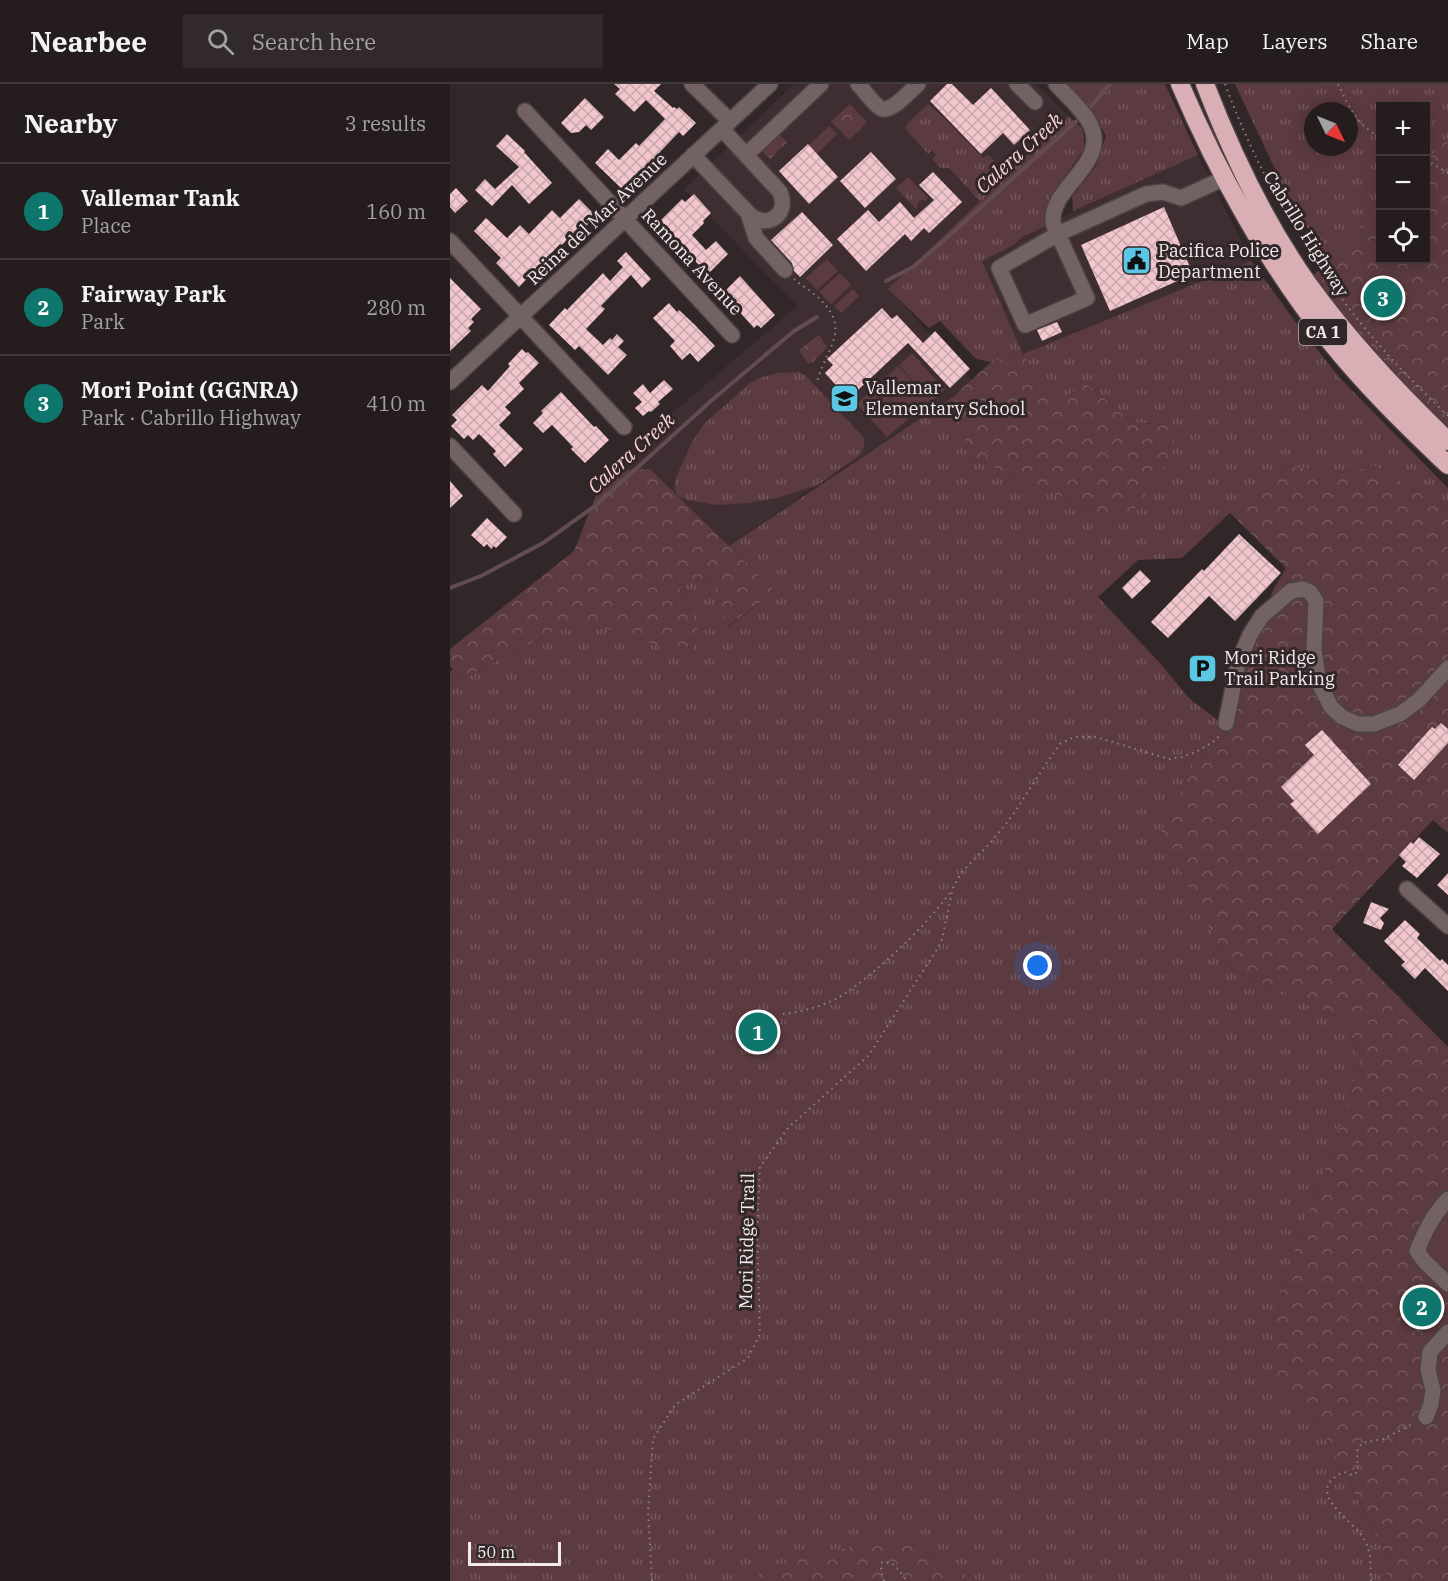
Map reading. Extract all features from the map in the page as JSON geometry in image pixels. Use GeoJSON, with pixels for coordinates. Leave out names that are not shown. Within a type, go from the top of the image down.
{"type":"FeatureCollection","features":[{"type":"Feature","properties":{"kind":"highway","name":"CA 1"},"geometry":{"type":"LineString","coordinates":[[1180,84],[1225,178],[1272,260],[1296,295],[1328,339],[1374,392],[1448,465]]}},
{"type":"Feature","properties":{"kind":"highway","name":"Cabrillo Highway"},"geometry":{"type":"LineString","coordinates":[[1205,84],[1228,142],[1246,179],[1306,282],[1354,344],[1448,441]]}},
{"type":"Feature","properties":{"kind":"street"},"geometry":{"type":"LineString","coordinates":[[692,84],[726,125],[746,155],[780,192],[782,208],[776,217],[767,221],[758,220],[748,213],[693,156]]}},
{"type":"Feature","properties":{"kind":"street","name":"Reina del Mar Avenue"},"geometry":{"type":"LineString","coordinates":[[450,382],[770,84]]}},
{"type":"Feature","properties":{"kind":"street"},"geometry":{"type":"LineString","coordinates":[[746,155],[821,84]]}},
{"type":"Feature","properties":{"kind":"street"},"geometry":{"type":"LineString","coordinates":[[858,84],[883,109],[896,104],[918,84]]}},
{"type":"Feature","properties":{"kind":"street"},"geometry":{"type":"LineString","coordinates":[[1017,84],[1035,102]]}},
{"type":"Feature","properties":{"kind":"street"},"geometry":{"type":"LineString","coordinates":[[1056,84],[1090,123],[1094,134],[1093,148],[1085,166],[1055,207],[1053,222],[1058,234],[1087,298],[1025,325],[999,268],[1058,234],[1146,194],[1163,192],[1180,198],[1225,178]]}},
{"type":"Feature","properties":{"kind":"street","name":"Ramona Avenue"},"geometry":{"type":"LineString","coordinates":[[525,111],[732,335]]}},
{"type":"Feature","properties":{"kind":"street"},"geometry":{"type":"LineString","coordinates":[[748,213],[756,238],[785,270]]}},
{"type":"Feature","properties":{"kind":"street"},"geometry":{"type":"LineString","coordinates":[[450,241],[624,427]]}},
{"type":"Feature","properties":{"kind":"street"},"geometry":{"type":"LineString","coordinates":[[450,446],[514,514]]}},
{"type":"Feature","properties":{"kind":"street"},"geometry":{"type":"LineString","coordinates":[[1226,723],[1239,663],[1250,636],[1262,616],[1291,591],[1303,589],[1310,592],[1316,601],[1314,650],[1318,683],[1331,707],[1342,717],[1358,724],[1374,724],[1400,714],[1419,700],[1448,668]]}},
{"type":"Feature","properties":{"kind":"street"},"geometry":{"type":"LineString","coordinates":[[1407,889],[1448,926]]}},
{"type":"Feature","properties":{"kind":"street"},"geometry":{"type":"LineString","coordinates":[[1448,1199],[1436,1212],[1417,1251],[1448,1284]]}},
{"type":"Feature","properties":{"kind":"street"},"geometry":{"type":"LineString","coordinates":[[1426,1417],[1433,1390],[1428,1370],[1430,1352],[1448,1332]]}},
{"type":"Feature","properties":{"kind":"path"},"geometry":{"type":"LineString","coordinates":[[1225,84],[1254,154],[1314,261],[1377,343],[1448,416]]}},
{"type":"Feature","properties":{"kind":"path"},"geometry":{"type":"LineString","coordinates":[[1338,84],[1351,111],[1366,129],[1376,135]]}},
{"type":"Feature","properties":{"kind":"path"},"geometry":{"type":"LineString","coordinates":[[1430,163],[1448,173]]}},
{"type":"Feature","properties":{"kind":"path"},"geometry":{"type":"LineString","coordinates":[[785,270],[795,281],[813,293],[834,316],[836,335],[817,381]]}},
{"type":"Feature","properties":{"kind":"path","name":"Mori Ridge Trail"},"geometry":{"type":"LineString","coordinates":[[652,1581],[648,1512],[653,1439],[675,1405],[748,1358],[760,1334],[757,1233],[760,1167],[788,1128],[869,1055],[941,943],[953,888],[962,873],[1012,816],[1060,744],[1074,737],[1096,737],[1169,759],[1196,752],[1216,740],[1226,723]]}},
{"type":"Feature","properties":{"kind":"path"},"geometry":{"type":"LineString","coordinates":[[783,1014],[817,1007],[837,999],[854,988],[892,956],[934,914],[953,888]]}},
{"type":"Feature","properties":{"kind":"path"},"geometry":{"type":"LineString","coordinates":[[1371,1581],[1369,1553],[1365,1539],[1336,1508],[1328,1497],[1327,1487],[1334,1477],[1344,1472],[1352,1475],[1358,1472],[1357,1451],[1362,1443],[1383,1439],[1426,1417]]}},
{"type":"Feature","properties":{"kind":"path"},"geometry":{"type":"LineString","coordinates":[[884,1581],[881,1572],[882,1562],[887,1562],[898,1569],[907,1581]]}},
{"type":"Feature","properties":{"kind":"shaded area"},"geometry":{"type":"Polygon","coordinates":[[[794,84],[1036,84],[1068,116],[889,289],[972,380],[954,396],[729,546],[650,469],[606,470],[797,306],[684,189],[794,84]]]}},
{"type":"Feature","properties":{"kind":"shaded area"},"geometry":{"type":"Polygon","coordinates":[[[1198,155],[1251,261],[1023,354],[982,261],[1073,211],[1198,155]]]}},
{"type":"Feature","properties":{"kind":"green space"},"geometry":{"type":"Polygon","coordinates":[[[1065,84],[1165,84],[1198,155],[1073,211],[1072,197],[1096,166],[1106,136],[1096,118],[1065,84]]]}},
{"type":"Feature","properties":{"kind":"green space"},"geometry":{"type":"Polygon","coordinates":[[[1235,84],[1448,84],[1448,399],[1367,318],[1291,203],[1235,84]]]}},
{"type":"Feature","properties":{"kind":"green space"},"geometry":{"type":"Polygon","coordinates":[[[850,104],[867,122],[850,140],[831,122],[850,104]]]}},
{"type":"Feature","properties":{"kind":"green space"},"geometry":{"type":"Polygon","coordinates":[[[928,104],[983,158],[988,155],[1008,173],[1068,116],[1082,128],[1085,148],[1050,197],[1046,211],[1046,226],[1022,237],[1014,245],[982,261],[1023,354],[991,362],[976,359],[940,321],[929,328],[888,289],[980,201],[949,168],[941,168],[932,159],[936,155],[932,150],[928,154],[905,128],[928,104]]]}},
{"type":"Feature","properties":{"kind":"green space"},"geometry":{"type":"Polygon","coordinates":[[[829,126],[837,134],[817,154],[809,145],[829,126]]]}},
{"type":"Feature","properties":{"kind":"green space"},"geometry":{"type":"Polygon","coordinates":[[[778,133],[787,142],[770,159],[760,149],[778,133]]]}},
{"type":"Feature","properties":{"kind":"green space"},"geometry":{"type":"Polygon","coordinates":[[[1448,138],[1448,441],[1307,282],[1376,210],[1376,264],[1430,264],[1430,157],[1448,138]]]}},
{"type":"Feature","properties":{"kind":"green space"},"geometry":{"type":"Polygon","coordinates":[[[907,178],[928,198],[925,201],[919,201],[916,209],[896,188],[907,178]]]}},
{"type":"Feature","properties":{"kind":"green space"},"geometry":{"type":"Polygon","coordinates":[[[827,259],[838,271],[817,290],[806,278],[827,259]]]}},
{"type":"Feature","properties":{"kind":"green space"},"geometry":{"type":"Polygon","coordinates":[[[1251,261],[1339,377],[1448,488],[1448,510],[1375,466],[1335,474],[1282,464],[1182,558],[1138,560],[1098,597],[1190,699],[1219,721],[1226,734],[1192,768],[1212,933],[1232,970],[1346,1020],[1360,1060],[1331,1155],[1296,1244],[1273,1325],[1273,1379],[1315,1416],[1391,1565],[1383,1581],[978,1581],[908,1542],[765,1568],[750,1581],[450,1581],[450,672],[453,669],[462,679],[562,627],[622,629],[651,644],[699,632],[678,585],[712,579],[728,627],[775,591],[729,546],[954,396],[969,457],[1103,515],[1177,426],[1131,422],[1087,384],[1052,404],[1023,354],[1251,261]]]}},
{"type":"Feature","properties":{"kind":"green space"},"geometry":{"type":"Polygon","coordinates":[[[840,273],[851,285],[831,304],[819,292],[840,273]]]}},
{"type":"Feature","properties":{"kind":"green space"},"geometry":{"type":"Polygon","coordinates":[[[853,289],[859,296],[841,313],[834,306],[853,289]]]}},
{"type":"Feature","properties":{"kind":"green space"},"geometry":{"type":"Polygon","coordinates":[[[819,335],[827,347],[812,363],[808,363],[799,350],[819,335]]]}},
{"type":"Feature","properties":{"kind":"green space"},"geometry":{"type":"Polygon","coordinates":[[[912,353],[945,390],[909,419],[878,385],[898,366],[927,397],[899,365],[912,353]]]}},
{"type":"Feature","properties":{"kind":"green space"},"geometry":{"type":"Polygon","coordinates":[[[1023,354],[1052,403],[1087,384],[1131,422],[1177,426],[1172,450],[1159,476],[1130,515],[1103,515],[969,457],[954,396],[991,362],[1023,354]]]}},
{"type":"Feature","properties":{"kind":"green space"},"geometry":{"type":"Polygon","coordinates":[[[799,372],[806,376],[864,438],[861,454],[818,485],[777,498],[717,505],[686,500],[678,496],[675,490],[675,480],[692,442],[705,423],[750,383],[778,373],[799,372]]]}},
{"type":"Feature","properties":{"kind":"green space"},"geometry":{"type":"Polygon","coordinates":[[[877,385],[908,419],[887,437],[857,404],[877,385]]]}},
{"type":"Feature","properties":{"kind":"green space"},"geometry":{"type":"Polygon","coordinates":[[[1282,464],[1335,474],[1375,466],[1448,510],[1448,833],[1433,820],[1332,929],[1448,1047],[1448,1581],[1383,1581],[1391,1565],[1315,1416],[1273,1380],[1273,1325],[1296,1244],[1331,1155],[1360,1060],[1346,1020],[1232,970],[1161,832],[1192,768],[1226,734],[1256,635],[1274,588],[1286,568],[1229,512],[1282,464]]]}},
{"type":"Feature","properties":{"kind":"green space"},"geometry":{"type":"Polygon","coordinates":[[[650,469],[775,591],[727,627],[712,579],[678,585],[699,632],[691,656],[651,644],[622,630],[562,627],[462,679],[450,666],[450,649],[574,551],[606,470],[650,469]]]}},
{"type":"Feature","properties":{"kind":"green space"},"geometry":{"type":"Polygon","coordinates":[[[1448,1220],[1448,1265],[1423,1244],[1448,1220]]]}},
{"type":"Feature","properties":{"kind":"green space"},"geometry":{"type":"Polygon","coordinates":[[[908,1542],[978,1581],[750,1581],[765,1568],[854,1546],[908,1542]]]}},
{"type":"Feature","properties":{"kind":"building"},"geometry":{"type":"Polygon","coordinates":[[[614,84],[661,84],[654,91],[673,108],[679,107],[696,123],[683,136],[679,132],[622,189],[595,163],[608,149],[619,160],[636,143],[639,146],[665,119],[646,100],[634,112],[615,94],[620,89],[614,84]]]}},
{"type":"Feature","properties":{"kind":"building"},"geometry":{"type":"Polygon","coordinates":[[[947,84],[952,84],[973,105],[991,88],[1030,130],[1014,145],[1003,133],[981,154],[930,101],[947,84]]]}},
{"type":"Feature","properties":{"kind":"building"},"geometry":{"type":"Polygon","coordinates":[[[585,98],[604,117],[591,130],[586,125],[579,132],[571,133],[561,123],[585,98]]]}},
{"type":"Feature","properties":{"kind":"building"},"geometry":{"type":"Polygon","coordinates":[[[507,134],[552,183],[529,204],[512,185],[492,206],[475,190],[485,179],[495,189],[519,167],[496,146],[507,134]]]}},
{"type":"Feature","properties":{"kind":"building"},"geometry":{"type":"Polygon","coordinates":[[[808,144],[838,177],[809,204],[779,171],[808,144]]]}},
{"type":"Feature","properties":{"kind":"building"},"geometry":{"type":"Polygon","coordinates":[[[871,152],[896,179],[865,208],[840,181],[871,152]]]}},
{"type":"Feature","properties":{"kind":"building"},"geometry":{"type":"Polygon","coordinates":[[[933,172],[962,202],[929,233],[924,228],[911,241],[905,234],[866,271],[837,239],[868,210],[879,222],[900,202],[914,218],[934,200],[919,185],[933,172]]]}},
{"type":"Feature","properties":{"kind":"building"},"geometry":{"type":"Polygon","coordinates":[[[456,188],[468,201],[455,213],[450,207],[450,194],[456,188]]]}},
{"type":"Feature","properties":{"kind":"building"},"geometry":{"type":"Polygon","coordinates":[[[694,194],[711,213],[692,235],[706,250],[716,241],[728,254],[708,274],[685,251],[677,258],[670,250],[673,246],[654,227],[682,199],[685,202],[694,194]]]}},
{"type":"Feature","properties":{"kind":"building"},"geometry":{"type":"Polygon","coordinates":[[[579,199],[596,216],[583,229],[580,226],[562,245],[560,244],[519,287],[496,263],[501,258],[474,231],[486,218],[507,238],[520,225],[529,234],[552,210],[560,218],[579,199]]]}},
{"type":"Feature","properties":{"kind":"building","name":"Pacifica Police Department"},"geometry":{"type":"Polygon","coordinates":[[[1164,207],[1193,274],[1110,311],[1081,245],[1164,207]]]}},
{"type":"Feature","properties":{"kind":"building"},"geometry":{"type":"Polygon","coordinates":[[[802,212],[833,245],[800,277],[794,271],[792,263],[771,240],[802,212]]]}},
{"type":"Feature","properties":{"kind":"building"},"geometry":{"type":"Polygon","coordinates":[[[626,252],[651,279],[642,288],[631,275],[601,306],[605,309],[586,329],[603,345],[617,334],[624,341],[618,347],[627,355],[608,375],[579,346],[575,350],[549,325],[603,273],[610,281],[623,267],[617,261],[626,252]]]}},
{"type":"Feature","properties":{"kind":"building"},"geometry":{"type":"Polygon","coordinates":[[[740,276],[775,315],[761,328],[757,325],[754,328],[735,307],[733,309],[720,296],[740,276]]]}},
{"type":"Feature","properties":{"kind":"building"},"geometry":{"type":"Polygon","coordinates":[[[450,278],[481,309],[471,319],[474,322],[468,328],[471,331],[450,351],[450,278]]]}},
{"type":"Feature","properties":{"kind":"building"},"geometry":{"type":"Polygon","coordinates":[[[669,303],[715,346],[698,362],[690,353],[682,360],[670,346],[675,341],[653,318],[669,303]]]}},
{"type":"Feature","properties":{"kind":"building"},"geometry":{"type":"Polygon","coordinates":[[[882,308],[892,319],[897,315],[923,343],[935,331],[970,369],[950,388],[908,343],[857,391],[851,384],[842,392],[825,373],[833,365],[827,359],[882,308]]]}},
{"type":"Feature","properties":{"kind":"building"},"geometry":{"type":"Polygon","coordinates":[[[1057,322],[1062,332],[1042,341],[1037,330],[1057,322]]]}},
{"type":"Feature","properties":{"kind":"building"},"geometry":{"type":"Polygon","coordinates":[[[522,349],[539,363],[519,383],[524,389],[505,407],[511,413],[499,425],[523,449],[505,467],[493,454],[496,451],[479,434],[473,440],[468,435],[464,439],[451,426],[457,420],[452,415],[482,385],[488,391],[522,349]]]}},
{"type":"Feature","properties":{"kind":"building"},"geometry":{"type":"Polygon","coordinates":[[[664,380],[673,389],[658,402],[660,404],[643,416],[635,408],[642,402],[633,393],[643,384],[650,393],[664,380]]]}},
{"type":"Feature","properties":{"kind":"building"},"geometry":{"type":"Polygon","coordinates":[[[561,392],[609,440],[585,463],[552,425],[543,433],[533,423],[543,413],[541,411],[561,392]]]}},
{"type":"Feature","properties":{"kind":"building"},"geometry":{"type":"Polygon","coordinates":[[[450,481],[463,496],[450,508],[450,481]]]}},
{"type":"Feature","properties":{"kind":"building"},"geometry":{"type":"Polygon","coordinates":[[[487,518],[507,537],[496,548],[494,546],[491,549],[487,544],[484,547],[471,535],[487,518]]]}},
{"type":"Feature","properties":{"kind":"building"},"geometry":{"type":"Polygon","coordinates":[[[1239,534],[1281,573],[1235,621],[1209,596],[1168,638],[1151,622],[1239,534]]]}},
{"type":"Feature","properties":{"kind":"building"},"geometry":{"type":"Polygon","coordinates":[[[1140,570],[1151,581],[1132,599],[1122,588],[1140,570]]]}},
{"type":"Feature","properties":{"kind":"building"},"geometry":{"type":"Polygon","coordinates":[[[1441,723],[1448,729],[1448,743],[1414,780],[1398,765],[1432,727],[1435,729],[1441,723]]]}},
{"type":"Feature","properties":{"kind":"building"},"geometry":{"type":"Polygon","coordinates":[[[1322,730],[1371,784],[1318,834],[1290,804],[1294,801],[1281,787],[1314,755],[1305,745],[1322,730]]]}},
{"type":"Feature","properties":{"kind":"building"},"geometry":{"type":"Polygon","coordinates":[[[1419,837],[1440,854],[1417,878],[1402,866],[1406,862],[1399,855],[1419,837]]]}},
{"type":"Feature","properties":{"kind":"building"},"geometry":{"type":"Polygon","coordinates":[[[1448,873],[1448,895],[1437,885],[1448,873]]]}},
{"type":"Feature","properties":{"kind":"building"},"geometry":{"type":"Polygon","coordinates":[[[1371,902],[1389,909],[1380,918],[1384,923],[1381,930],[1363,923],[1371,902]]]}},
{"type":"Feature","properties":{"kind":"building"},"geometry":{"type":"Polygon","coordinates":[[[1405,920],[1420,934],[1417,938],[1440,961],[1442,959],[1448,965],[1448,991],[1425,968],[1415,979],[1401,965],[1405,962],[1384,941],[1405,920]]]}},
{"type":"Feature","properties":{"kind":"building"},"geometry":{"type":"Polygon","coordinates":[[[758,1016],[768,1020],[772,1030],[768,1040],[758,1044],[748,1040],[744,1030],[748,1020],[758,1016]]]}},
{"type":"Feature","properties":{"kind":"waterway","name":"Calera Creek"},"geometry":{"type":"LineString","coordinates":[[1087,111],[1110,84]]}},
{"type":"Feature","properties":{"kind":"waterway","name":"Calera Creek"},"geometry":{"type":"LineString","coordinates":[[886,281],[913,267],[1082,116]]}},
{"type":"Feature","properties":{"kind":"waterway","name":"Calera Creek"},"geometry":{"type":"LineString","coordinates":[[450,588],[481,576],[543,543],[595,506],[712,400],[794,331],[817,317]]}},
{"type":"Feature","properties":{"kind":"place","name":"Pacifica Police Department"},"geometry":{"type":"Point","coordinates":[1137,261]}},
{"type":"Feature","properties":{"kind":"place","name":"Mori Point (GGNRA)"},"geometry":{"type":"Point","coordinates":[1383,298]}},
{"type":"Feature","properties":{"kind":"place","name":"Vallemar Elementary School"},"geometry":{"type":"Point","coordinates":[844,398]}},
{"type":"Feature","properties":{"kind":"place","name":"Mori Ridge Trail Parking"},"geometry":{"type":"Point","coordinates":[1203,668]}},
{"type":"Feature","properties":{"kind":"place","name":"Vallemar Tank"},"geometry":{"type":"Point","coordinates":[758,1032]}},
{"type":"Feature","properties":{"kind":"place","name":"Fairway Park"},"geometry":{"type":"Point","coordinates":[1422,1307]}}]}
